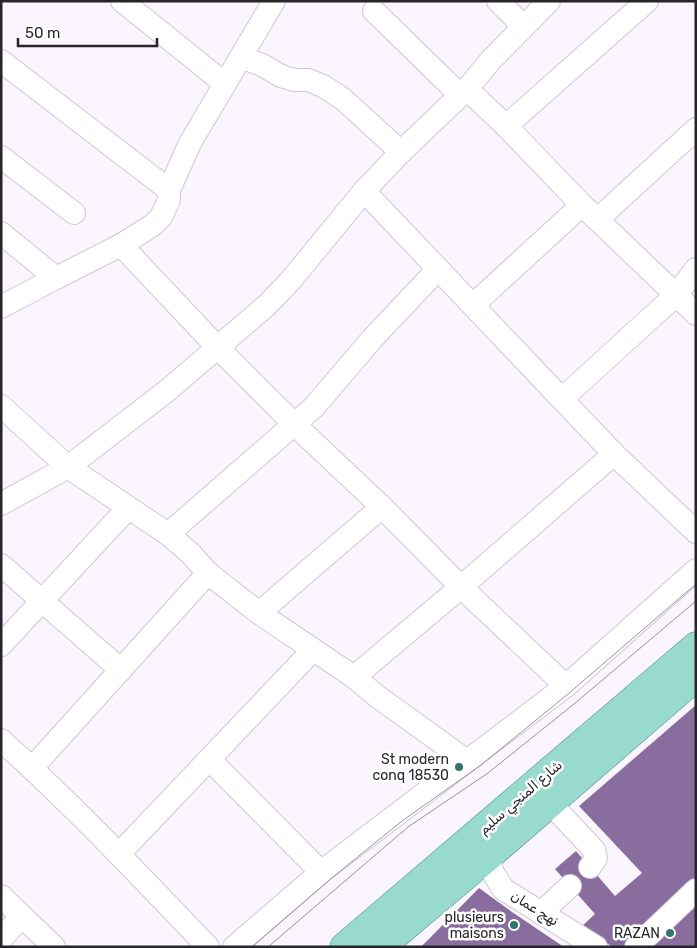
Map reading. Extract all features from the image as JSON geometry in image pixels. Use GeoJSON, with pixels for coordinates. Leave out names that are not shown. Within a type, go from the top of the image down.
{"type":"FeatureCollection","features":[{"type":"Feature","properties":{"kind":"main road","name":"شارع المنجي سليم"},"geometry":{"type":"LineString","coordinates":[[344,947],[696,646]]}},
{"type":"Feature","properties":{"kind":"main road","name":"شارع المنجي سليم"},"geometry":{"type":"LineString","coordinates":[[381,947],[490,856],[696,677]]}},
{"type":"Feature","properties":{"kind":"street"},"geometry":{"type":"LineString","coordinates":[[122,1],[224,84]]}},
{"type":"Feature","properties":{"kind":"street"},"geometry":{"type":"LineString","coordinates":[[1,307],[121,245],[153,225],[161,217],[168,200],[169,190],[190,143],[274,1]]}},
{"type":"Feature","properties":{"kind":"street"},"geometry":{"type":"LineString","coordinates":[[498,1],[523,26]]}},
{"type":"Feature","properties":{"kind":"street"},"geometry":{"type":"LineString","coordinates":[[1,504],[68,467],[168,390],[268,305],[364,191],[463,92],[548,1]]}},
{"type":"Feature","properties":{"kind":"street"},"geometry":{"type":"LineString","coordinates":[[506,126],[647,1]]}},
{"type":"Feature","properties":{"kind":"street"},"geometry":{"type":"LineString","coordinates":[[374,11],[463,92],[506,126],[590,212],[696,314]]}},
{"type":"Feature","properties":{"kind":"street"},"geometry":{"type":"LineString","coordinates":[[241,57],[262,65],[281,76],[294,80],[308,80],[323,86],[343,99],[401,152]]}},
{"type":"Feature","properties":{"kind":"street"},"geometry":{"type":"LineString","coordinates":[[1,61],[169,190]]}},
{"type":"Feature","properties":{"kind":"street"},"geometry":{"type":"LineString","coordinates":[[473,305],[696,129]]}},
{"type":"Feature","properties":{"kind":"street"},"geometry":{"type":"LineString","coordinates":[[1,157],[74,213]]}},
{"type":"Feature","properties":{"kind":"street"},"geometry":{"type":"LineString","coordinates":[[364,191],[563,398],[614,454],[696,532]]}},
{"type":"Feature","properties":{"kind":"street"},"geometry":{"type":"LineString","coordinates":[[1,233],[56,278]]}},
{"type":"Feature","properties":{"kind":"street"},"geometry":{"type":"LineString","coordinates":[[121,245],[218,348],[295,425],[382,507],[461,587],[566,686]]}},
{"type":"Feature","properties":{"kind":"street"},"geometry":{"type":"LineString","coordinates":[[168,534],[295,425],[332,388],[372,340],[438,269]]}},
{"type":"Feature","properties":{"kind":"street"},"geometry":{"type":"LineString","coordinates":[[563,398],[676,295],[696,269]]}},
{"type":"Feature","properties":{"kind":"street"},"geometry":{"type":"LineString","coordinates":[[1,406],[68,467],[168,534],[191,554],[208,574],[259,613],[312,651],[354,677],[378,697],[467,761]]}},
{"type":"Feature","properties":{"kind":"street"},"geometry":{"type":"LineString","coordinates":[[354,677],[614,454]]}},
{"type":"Feature","properties":{"kind":"street"},"geometry":{"type":"LineString","coordinates":[[259,613],[382,507]]}},
{"type":"Feature","properties":{"kind":"street"},"geometry":{"type":"LineString","coordinates":[[1,645],[128,508]]}},
{"type":"Feature","properties":{"kind":"street"},"geometry":{"type":"LineString","coordinates":[[1,565],[121,670]]}},
{"type":"Feature","properties":{"kind":"street"},"geometry":{"type":"LineString","coordinates":[[234,947],[321,872],[566,686],[696,570]]}},
{"type":"Feature","properties":{"kind":"street"},"geometry":{"type":"LineString","coordinates":[[32,768],[208,574]]}},
{"type":"Feature","properties":{"kind":"street"},"geometry":{"type":"LineString","coordinates":[[119,854],[312,651]]}},
{"type":"Feature","properties":{"kind":"street"},"geometry":{"type":"LineString","coordinates":[[1,740],[119,854],[208,947]]}},
{"type":"Feature","properties":{"kind":"street"},"geometry":{"type":"LineString","coordinates":[[210,760],[321,872]]}},
{"type":"Feature","properties":{"kind":"street"},"geometry":{"type":"LineString","coordinates":[[550,803],[594,850],[596,858],[590,867]]}},
{"type":"Feature","properties":{"kind":"street","name":"نهج عمان"},"geometry":{"type":"LineString","coordinates":[[485,828],[492,871],[503,889],[596,947]]}},
{"type":"Feature","properties":{"kind":"street"},"geometry":{"type":"LineString","coordinates":[[541,913],[570,886]]}},
{"type":"Feature","properties":{"kind":"street"},"geometry":{"type":"LineString","coordinates":[[636,947],[696,890]]}},
{"type":"Feature","properties":{"kind":"street"},"geometry":{"type":"LineString","coordinates":[[1,896],[54,947]]}},
{"type":"Feature","properties":{"kind":"street"},"geometry":{"type":"LineString","coordinates":[[1,939],[22,916]]}},
{"type":"Feature","properties":{"kind":"building"},"geometry":{"type":"Polygon","coordinates":[[[696,705],[696,883],[629,947],[613,947],[580,928],[595,914],[555,869],[576,851],[615,896],[642,873],[579,806],[696,705]]]}},
{"type":"Feature","properties":{"kind":"building"},"geometry":{"type":"Polygon","coordinates":[[[479,888],[512,912],[564,947],[421,947],[479,888]]]}},
{"type":"Feature","properties":{"kind":"building","name":"RAZAN"},"geometry":{"type":"Polygon","coordinates":[[[696,892],[696,947],[643,947],[696,892]]]}},
{"type":"Feature","properties":{"kind":"tram line"},"geometry":{"type":"LineString","coordinates":[[252,947],[333,877],[402,821],[481,765],[568,694],[696,584]]}},
{"type":"Feature","properties":{"kind":"tram line"},"geometry":{"type":"LineString","coordinates":[[268,947],[408,827],[488,773],[574,704],[696,601]]}},
{"type":"Feature","properties":{"kind":"place","name":"St modern conq 18530"},"geometry":{"type":"Point","coordinates":[459,767]}},
{"type":"Feature","properties":{"kind":"place","name":"plusieurs maisons"},"geometry":{"type":"Point","coordinates":[514,925]}},
{"type":"Feature","properties":{"kind":"place","name":"RAZAN"},"geometry":{"type":"Point","coordinates":[670,933]}}]}
